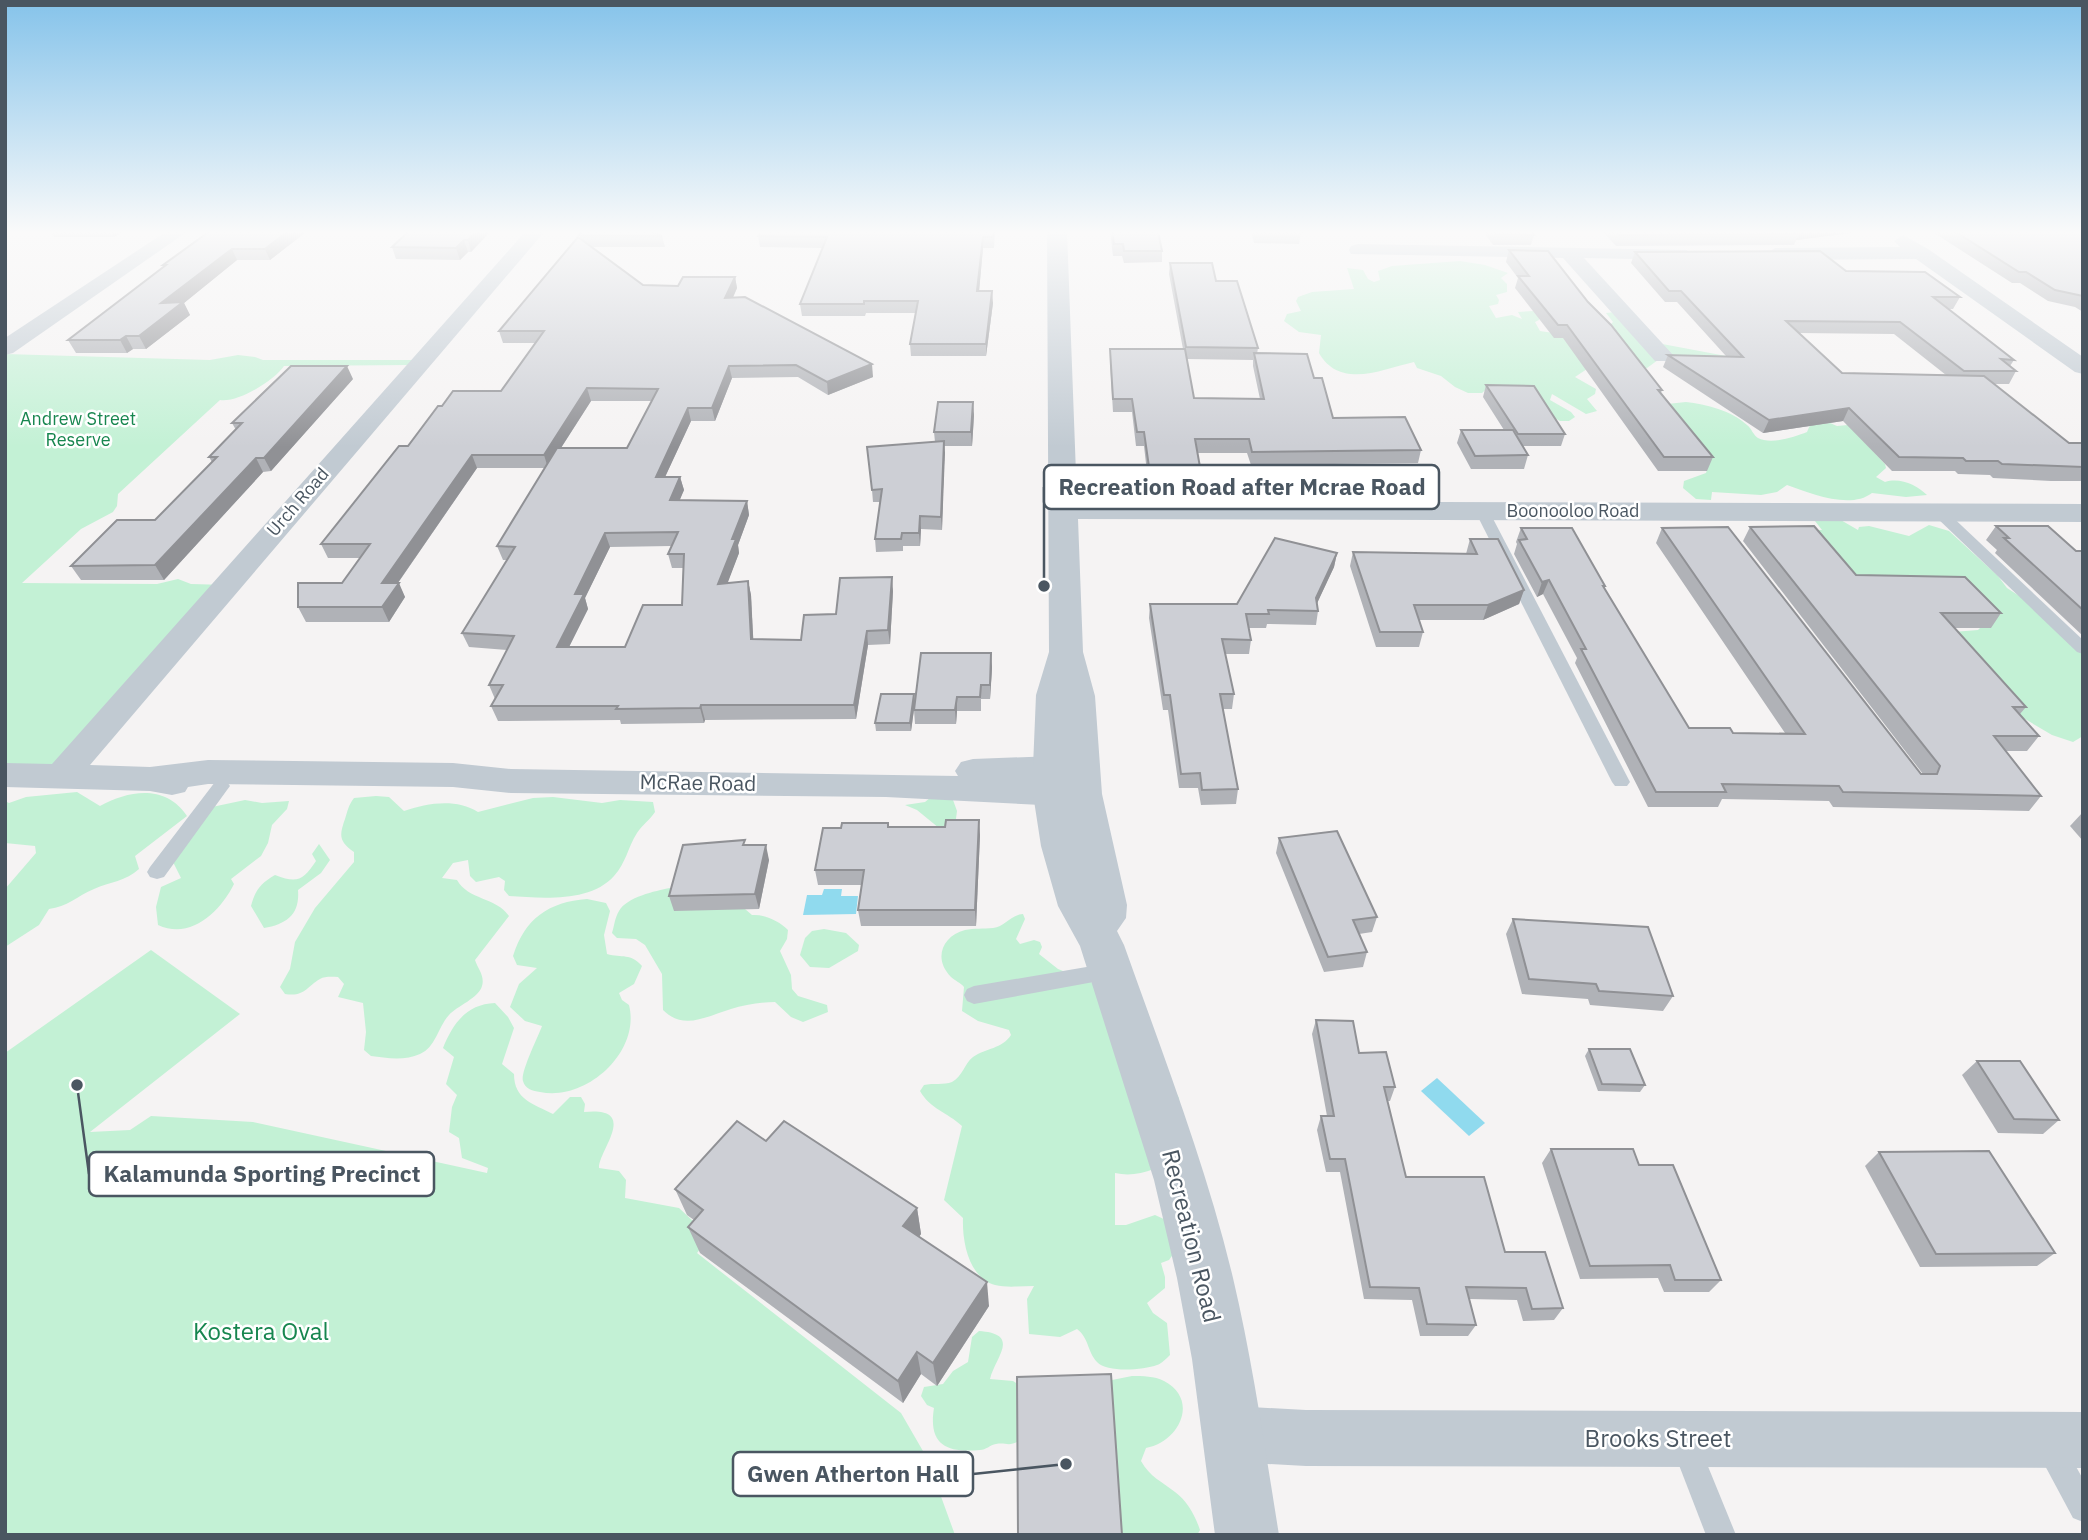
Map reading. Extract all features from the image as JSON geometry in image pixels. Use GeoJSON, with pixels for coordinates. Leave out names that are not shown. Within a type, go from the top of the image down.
{"type":"FeatureCollection","features":[{"type":"Feature","properties":{"kind":"street"},"geometry":{"type":"LineString","coordinates":[[5,348],[72,303]]}},
{"type":"Feature","properties":{"kind":"street","name":"Urch Road"},"geometry":{"type":"LineString","coordinates":[[62,775],[472,303]]}},
{"type":"Feature","properties":{"kind":"street","name":"Recreation Road"},"geometry":{"type":"LineString","coordinates":[[1058,303],[1066,652],[1077,696],[1062,846],[1080,906],[1106,958],[1180,1180],[1205,1278],[1233,1434],[1247,1535]]}},
{"type":"Feature","properties":{"kind":"street"},"geometry":{"type":"LineString","coordinates":[[1614,303],[1663,356]]}},
{"type":"Feature","properties":{"kind":"street"},"geometry":{"type":"LineString","coordinates":[[1992,303],[2083,367]]}},
{"type":"Feature","properties":{"kind":"street","name":"Boonooloo Road"},"geometry":{"type":"LineString","coordinates":[[1063,510],[1482,511],[1718,522],[1940,513],[2083,513]]}},
{"type":"Feature","properties":{"kind":"street","name":"McRae Road"},"geometry":{"type":"LineString","coordinates":[[150,779],[208,772],[453,775],[511,781],[886,785],[1067,780]]}},
{"type":"Feature","properties":{"kind":"street","name":"McRae Road"},"geometry":{"type":"LineString","coordinates":[[5,775],[150,779],[193,787],[444,789],[511,781]]}},
{"type":"Feature","properties":{"kind":"street","name":"Brooks Street"},"geometry":{"type":"LineString","coordinates":[[1233,1434],[1320,1438],[2064,1440]]}},
{"type":"Feature","properties":{"kind":"lane"},"geometry":{"type":"LineString","coordinates":[[1482,511],[1621,782]]}},
{"type":"Feature","properties":{"kind":"lane"},"geometry":{"type":"LineString","coordinates":[[1940,513],[2083,649]]}},
{"type":"Feature","properties":{"kind":"lane"},"geometry":{"type":"LineString","coordinates":[[157,872],[221,786]]}},
{"type":"Feature","properties":{"kind":"lane"},"geometry":{"type":"LineString","coordinates":[[974,995],[1106,958]]}},
{"type":"Feature","properties":{"kind":"lane"},"geometry":{"type":"LineString","coordinates":[[1682,1438],[1721,1535]]}},
{"type":"Feature","properties":{"kind":"lane"},"geometry":{"type":"LineString","coordinates":[[2064,1440],[2083,1508]]}},
{"type":"Feature","properties":{"kind":"green space"},"geometry":{"type":"Polygon","coordinates":[[[1297,303],[1498,303],[1489,306],[1496,318],[1512,315],[1522,319],[1518,312],[1533,311],[1539,316],[1539,320],[1535,322],[1540,331],[1579,334],[1607,327],[1613,322],[1606,313],[1615,312],[1657,343],[1726,356],[1658,360],[1647,368],[1587,369],[1575,377],[1596,389],[1595,394],[1587,399],[1597,411],[1586,414],[1552,394],[1550,400],[1575,417],[1569,421],[1560,421],[1511,393],[1491,385],[1482,393],[1468,393],[1441,376],[1417,368],[1414,362],[1363,374],[1338,371],[1319,353],[1321,335],[1299,332],[1284,321],[1287,314],[1301,311],[1297,303]]]}},
{"type":"Feature","properties":{"kind":"green space","name":"Andrew Street Reserve"},"geometry":{"type":"Polygon","coordinates":[[[5,354],[210,360],[238,355],[263,360],[415,360],[410,365],[284,366],[273,378],[255,389],[236,398],[220,400],[118,494],[117,506],[113,512],[81,529],[22,583],[157,584],[178,579],[191,584],[227,585],[62,775],[5,775],[5,354]]]}},
{"type":"Feature","properties":{"kind":"green space"},"geometry":{"type":"Polygon","coordinates":[[[1686,402],[1726,412],[1741,420],[1756,437],[1763,440],[1796,436],[1807,432],[1810,425],[1848,425],[1885,464],[1886,468],[1876,477],[1885,482],[1908,483],[1927,495],[1906,497],[1872,493],[1863,498],[1842,500],[1818,496],[1787,485],[1777,492],[1761,495],[1712,492],[1711,500],[1696,499],[1683,488],[1684,481],[1706,473],[1708,467],[1667,404],[1686,402]]]}},
{"type":"Feature","properties":{"kind":"green space"},"geometry":{"type":"Polygon","coordinates":[[[1839,519],[1858,530],[1859,527],[1869,526],[1909,536],[1929,525],[1949,531],[1998,576],[2007,588],[2027,601],[2083,655],[2083,736],[2073,742],[2052,735],[2008,709],[1953,632],[1978,630],[1982,626],[1904,615],[1801,530],[1822,530],[1815,521],[1839,519]]]}},
{"type":"Feature","properties":{"kind":"green space"},"geometry":{"type":"Polygon","coordinates":[[[77,792],[100,806],[123,796],[146,793],[158,795],[169,799],[187,816],[135,856],[139,869],[134,873],[49,909],[39,925],[5,947],[5,889],[36,853],[35,846],[5,843],[5,801],[9,803],[26,797],[77,792]]]}},
{"type":"Feature","properties":{"kind":"green space"},"geometry":{"type":"Polygon","coordinates":[[[389,797],[404,811],[451,803],[478,812],[533,798],[553,797],[602,803],[620,800],[653,802],[655,812],[637,833],[614,876],[604,885],[579,895],[550,898],[509,896],[504,890],[505,881],[499,877],[476,882],[470,876],[468,860],[453,863],[442,878],[457,880],[462,887],[497,905],[509,916],[475,960],[483,979],[477,994],[449,1015],[425,1051],[408,1058],[389,1058],[371,1056],[364,1050],[366,1032],[363,1003],[338,997],[344,984],[338,977],[322,978],[297,994],[285,994],[280,987],[290,969],[295,942],[315,908],[354,862],[354,852],[345,845],[341,834],[350,803],[354,798],[389,797]]]}},
{"type":"Feature","properties":{"kind":"green space"},"geometry":{"type":"Polygon","coordinates":[[[930,798],[953,800],[957,811],[955,826],[939,828],[917,810],[905,805],[925,802],[930,798]]]}},
{"type":"Feature","properties":{"kind":"green space"},"geometry":{"type":"Polygon","coordinates":[[[245,800],[262,803],[289,801],[287,809],[272,825],[268,843],[261,856],[231,879],[234,884],[228,894],[203,921],[182,929],[158,925],[156,907],[161,887],[181,878],[172,860],[212,807],[245,800]]]}},
{"type":"Feature","properties":{"kind":"green space"},"geometry":{"type":"Polygon","coordinates":[[[319,844],[330,860],[321,873],[298,890],[297,906],[290,917],[279,924],[264,928],[251,906],[257,891],[275,875],[295,880],[303,876],[316,861],[312,854],[319,844]]]}},
{"type":"Feature","properties":{"kind":"green space"},"geometry":{"type":"Polygon","coordinates":[[[670,888],[745,909],[752,915],[776,921],[788,930],[787,939],[780,951],[791,975],[792,989],[798,996],[827,1005],[828,1012],[803,1022],[791,1017],[775,1002],[770,1002],[741,1006],[687,1021],[679,1020],[663,1010],[662,974],[645,945],[636,939],[617,938],[612,933],[618,913],[628,902],[642,895],[670,888]]]}},
{"type":"Feature","properties":{"kind":"green space"},"geometry":{"type":"Polygon","coordinates":[[[587,899],[606,903],[610,911],[604,935],[607,954],[630,958],[642,966],[634,984],[619,993],[622,1000],[629,1005],[631,1023],[627,1040],[618,1056],[592,1081],[558,1093],[535,1091],[526,1086],[523,1077],[542,1026],[525,1021],[510,1007],[519,984],[537,968],[517,965],[513,956],[524,931],[540,914],[561,904],[587,899]]]}},
{"type":"Feature","properties":{"kind":"green space"},"geometry":{"type":"Polygon","coordinates":[[[1023,914],[1025,919],[1016,939],[1020,944],[1034,940],[1040,942],[1042,947],[1039,954],[1058,969],[1098,985],[1169,1080],[1179,1098],[1180,1111],[1154,1169],[1134,1174],[1115,1173],[1115,1225],[1126,1225],[1155,1215],[1166,1220],[1174,1253],[1169,1260],[1161,1263],[1165,1288],[1147,1303],[1153,1313],[1167,1323],[1170,1355],[1157,1365],[1126,1370],[1102,1365],[1094,1358],[1084,1336],[1077,1329],[1060,1337],[1029,1334],[1027,1299],[1034,1286],[995,1285],[979,1275],[966,1248],[963,1218],[944,1200],[962,1126],[929,1102],[920,1091],[924,1085],[952,1082],[959,1077],[973,1057],[998,1046],[1011,1035],[1009,1030],[978,1021],[962,1011],[964,987],[945,970],[941,956],[946,943],[957,933],[968,929],[1001,926],[1023,914]]]}},
{"type":"Feature","properties":{"kind":"green space"},"geometry":{"type":"Polygon","coordinates":[[[824,929],[846,933],[859,945],[858,951],[829,968],[810,967],[800,955],[805,938],[812,931],[824,929]]]}},
{"type":"Feature","properties":{"kind":"green space","name":"Kostera Oval"},"geometry":{"type":"Polygon","coordinates":[[[151,950],[240,1014],[90,1132],[130,1130],[151,1116],[253,1122],[487,1173],[488,1168],[462,1158],[459,1138],[449,1132],[452,1107],[457,1095],[446,1084],[454,1057],[443,1048],[462,1016],[476,1007],[495,1003],[514,1028],[502,1064],[514,1074],[517,1090],[521,1095],[532,1104],[553,1114],[570,1097],[581,1097],[585,1104],[584,1112],[601,1112],[610,1116],[614,1123],[599,1168],[619,1171],[626,1180],[625,1198],[679,1208],[710,1237],[697,1253],[901,1413],[927,1458],[955,1535],[5,1535],[5,1053],[151,950]]]}},
{"type":"Feature","properties":{"kind":"green space"},"geometry":{"type":"Polygon","coordinates":[[[979,1331],[992,1333],[1003,1342],[990,1379],[1013,1381],[1022,1387],[1022,1439],[982,1450],[958,1450],[942,1444],[937,1438],[933,1421],[934,1408],[927,1405],[921,1396],[924,1387],[943,1384],[953,1371],[968,1362],[972,1337],[979,1331]]]}},
{"type":"Feature","properties":{"kind":"green space"},"geometry":{"type":"Polygon","coordinates":[[[1132,1376],[1164,1381],[1175,1389],[1181,1399],[1183,1409],[1176,1429],[1168,1438],[1146,1448],[1141,1461],[1152,1475],[1187,1504],[1200,1530],[1197,1535],[1106,1535],[1107,1381],[1132,1376]]]}},
{"type":"Feature","properties":{"kind":"water"},"geometry":{"type":"Polygon","coordinates":[[[824,889],[842,889],[841,896],[858,896],[856,914],[803,915],[807,895],[822,895],[824,889]]]}},
{"type":"Feature","properties":{"kind":"water"},"geometry":{"type":"Polygon","coordinates":[[[1437,1078],[1485,1123],[1469,1136],[1421,1091],[1437,1078]]]}},
{"type":"Feature","properties":{"kind":"building"},"geometry":{"type":"Polygon","coordinates":[[[117,303],[182,303],[139,336],[126,336],[120,340],[68,340],[117,303]]]}},
{"type":"Feature","properties":{"kind":"building"},"geometry":{"type":"Polygon","coordinates":[[[523,303],[756,303],[872,364],[827,382],[796,365],[729,366],[712,408],[688,408],[656,477],[680,477],[670,500],[747,501],[732,539],[736,539],[718,584],[748,581],[751,639],[801,640],[804,615],[836,614],[840,578],[892,577],[888,630],[867,631],[854,705],[701,705],[700,708],[616,709],[618,706],[491,706],[503,685],[489,685],[514,636],[462,633],[515,547],[497,546],[557,448],[627,448],[658,389],[587,388],[544,455],[472,455],[382,583],[399,583],[382,607],[298,607],[298,583],[342,583],[370,544],[321,544],[399,446],[408,446],[438,406],[442,406],[453,391],[501,391],[544,331],[499,331],[523,303]],[[678,532],[605,533],[575,594],[584,594],[557,647],[625,647],[643,605],[682,605],[684,554],[668,554],[678,532]]]}},
{"type":"Feature","properties":{"kind":"building"},"geometry":{"type":"Polygon","coordinates":[[[800,303],[864,303],[864,304],[800,303]]]}},
{"type":"Feature","properties":{"kind":"building"},"geometry":{"type":"Polygon","coordinates":[[[918,303],[991,303],[986,344],[910,344],[918,303]]]}},
{"type":"Feature","properties":{"kind":"building"},"geometry":{"type":"Polygon","coordinates":[[[1178,303],[1244,303],[1258,348],[1186,347],[1178,303]]]}},
{"type":"Feature","properties":{"kind":"building"},"geometry":{"type":"Polygon","coordinates":[[[1540,303],[1589,303],[1611,325],[1662,390],[1658,390],[1713,457],[1664,457],[1567,325],[1558,325],[1540,303]]]}},
{"type":"Feature","properties":{"kind":"building"},"geometry":{"type":"Polygon","coordinates":[[[1692,303],[1941,303],[2014,360],[2001,359],[2016,371],[1964,371],[1900,322],[1786,321],[1842,373],[1984,376],[2069,443],[2083,443],[2083,467],[2002,464],[1998,461],[1966,461],[1963,458],[1899,457],[1849,408],[1769,420],[1668,355],[1743,357],[1692,303]]]}},
{"type":"Feature","properties":{"kind":"building"},"geometry":{"type":"Polygon","coordinates":[[[1110,349],[1185,349],[1194,398],[1264,399],[1254,353],[1307,354],[1314,378],[1322,378],[1333,418],[1405,417],[1421,450],[1252,452],[1249,439],[1195,439],[1200,467],[1149,467],[1144,432],[1137,432],[1132,399],[1113,399],[1110,349]]]}},
{"type":"Feature","properties":{"kind":"building"},"geometry":{"type":"Polygon","coordinates":[[[291,366],[347,366],[264,458],[256,458],[155,565],[71,566],[117,520],[155,520],[217,457],[209,457],[242,423],[232,423],[291,366]]]}},
{"type":"Feature","properties":{"kind":"building"},"geometry":{"type":"Polygon","coordinates":[[[1486,385],[1534,386],[1565,434],[1518,434],[1486,385]]]}},
{"type":"Feature","properties":{"kind":"building"},"geometry":{"type":"Polygon","coordinates":[[[938,402],[973,402],[971,432],[934,432],[938,402]]]}},
{"type":"Feature","properties":{"kind":"building"},"geometry":{"type":"Polygon","coordinates":[[[1461,430],[1513,430],[1528,455],[1475,456],[1461,430]]]}},
{"type":"Feature","properties":{"kind":"building"},"geometry":{"type":"Polygon","coordinates":[[[944,441],[941,517],[920,516],[919,533],[902,533],[901,539],[875,539],[882,489],[872,490],[867,447],[944,441]]]}},
{"type":"Feature","properties":{"kind":"building"},"geometry":{"type":"Polygon","coordinates":[[[1814,526],[1856,575],[1965,577],[2001,613],[1941,613],[2026,707],[2013,707],[2039,736],[1994,736],[2041,796],[1843,792],[1839,786],[1722,784],[1726,792],[1656,792],[1581,649],[1586,649],[1549,580],[1542,582],[1519,540],[1527,539],[1521,528],[1572,528],[1603,586],[1689,728],[1730,728],[1733,733],[1805,734],[1662,528],[1728,527],[1921,774],[1937,774],[1940,766],[1750,527],[1814,526]]]}},
{"type":"Feature","properties":{"kind":"building"},"geometry":{"type":"Polygon","coordinates":[[[1996,526],[2048,526],[2076,551],[2083,551],[2083,610],[2004,538],[2009,538],[1996,526]]]}},
{"type":"Feature","properties":{"kind":"building"},"geometry":{"type":"Polygon","coordinates":[[[1275,538],[1337,553],[1316,598],[1318,611],[1268,610],[1269,614],[1246,614],[1251,640],[1222,639],[1234,694],[1220,694],[1238,789],[1202,790],[1200,773],[1181,774],[1170,695],[1164,695],[1150,604],[1237,604],[1275,538]]]}},
{"type":"Feature","properties":{"kind":"building"},"geometry":{"type":"Polygon","coordinates":[[[1470,539],[1498,539],[1524,590],[1488,605],[1414,605],[1423,632],[1380,632],[1353,552],[1477,554],[1470,539]]]}},
{"type":"Feature","properties":{"kind":"building"},"geometry":{"type":"Polygon","coordinates":[[[921,653],[991,653],[990,685],[981,685],[980,697],[957,697],[955,710],[914,710],[921,653]]]}},
{"type":"Feature","properties":{"kind":"building"},"geometry":{"type":"Polygon","coordinates":[[[881,694],[914,694],[910,723],[875,723],[881,694]]]}},
{"type":"Feature","properties":{"kind":"building"},"geometry":{"type":"Polygon","coordinates":[[[946,820],[979,820],[975,910],[858,910],[864,870],[815,870],[823,828],[841,828],[842,823],[888,823],[888,827],[945,827],[946,820]]]}},
{"type":"Feature","properties":{"kind":"building"},"geometry":{"type":"Polygon","coordinates":[[[1337,831],[1377,917],[1353,920],[1367,952],[1328,957],[1279,838],[1337,831]]]}},
{"type":"Feature","properties":{"kind":"building"},"geometry":{"type":"Polygon","coordinates":[[[745,840],[743,845],[766,845],[755,894],[669,896],[683,845],[745,840]]]}},
{"type":"Feature","properties":{"kind":"building"},"geometry":{"type":"Polygon","coordinates":[[[1513,919],[1648,927],[1673,996],[1599,991],[1596,984],[1529,979],[1513,919]]]}},
{"type":"Feature","properties":{"kind":"building"},"geometry":{"type":"Polygon","coordinates":[[[1316,1020],[1353,1021],[1359,1053],[1386,1052],[1395,1087],[1384,1087],[1406,1177],[1484,1177],[1505,1252],[1545,1252],[1563,1308],[1532,1309],[1526,1288],[1466,1287],[1476,1325],[1427,1324],[1419,1288],[1370,1287],[1345,1159],[1330,1159],[1321,1116],[1334,1116],[1316,1020]]]}},
{"type":"Feature","properties":{"kind":"building"},"geometry":{"type":"Polygon","coordinates":[[[1589,1049],[1630,1049],[1645,1085],[1602,1084],[1589,1049]]]}},
{"type":"Feature","properties":{"kind":"building"},"geometry":{"type":"Polygon","coordinates":[[[1977,1061],[2020,1061],[2059,1120],[2014,1119],[1977,1061]]]}},
{"type":"Feature","properties":{"kind":"building"},"geometry":{"type":"Polygon","coordinates":[[[737,1121],[766,1141],[784,1121],[917,1208],[903,1226],[987,1282],[933,1363],[917,1352],[898,1381],[688,1227],[703,1210],[675,1189],[737,1121]]]}},
{"type":"Feature","properties":{"kind":"building"},"geometry":{"type":"Polygon","coordinates":[[[1551,1149],[1633,1149],[1639,1165],[1673,1165],[1721,1280],[1675,1280],[1670,1265],[1590,1266],[1551,1149]]]}},
{"type":"Feature","properties":{"kind":"building"},"geometry":{"type":"Polygon","coordinates":[[[1989,1151],[2055,1253],[1936,1254],[1879,1152],[1989,1151]]]}},
{"type":"Feature","properties":{"kind":"building"},"geometry":{"type":"Polygon","coordinates":[[[1111,1374],[1122,1535],[1018,1535],[1017,1377],[1111,1374]]]}},
{"type":"Feature","properties":{"kind":"place","name":"Recreation Road after Mcrae Road"},"geometry":{"type":"Point","coordinates":[1044,586]}},
{"type":"Feature","properties":{"kind":"place","name":"Kalamunda Sporting Precinct"},"geometry":{"type":"Point","coordinates":[77,1085]}},
{"type":"Feature","properties":{"kind":"place","name":"Gwen Atherton Hall"},"geometry":{"type":"Point","coordinates":[1066,1464]}}]}
